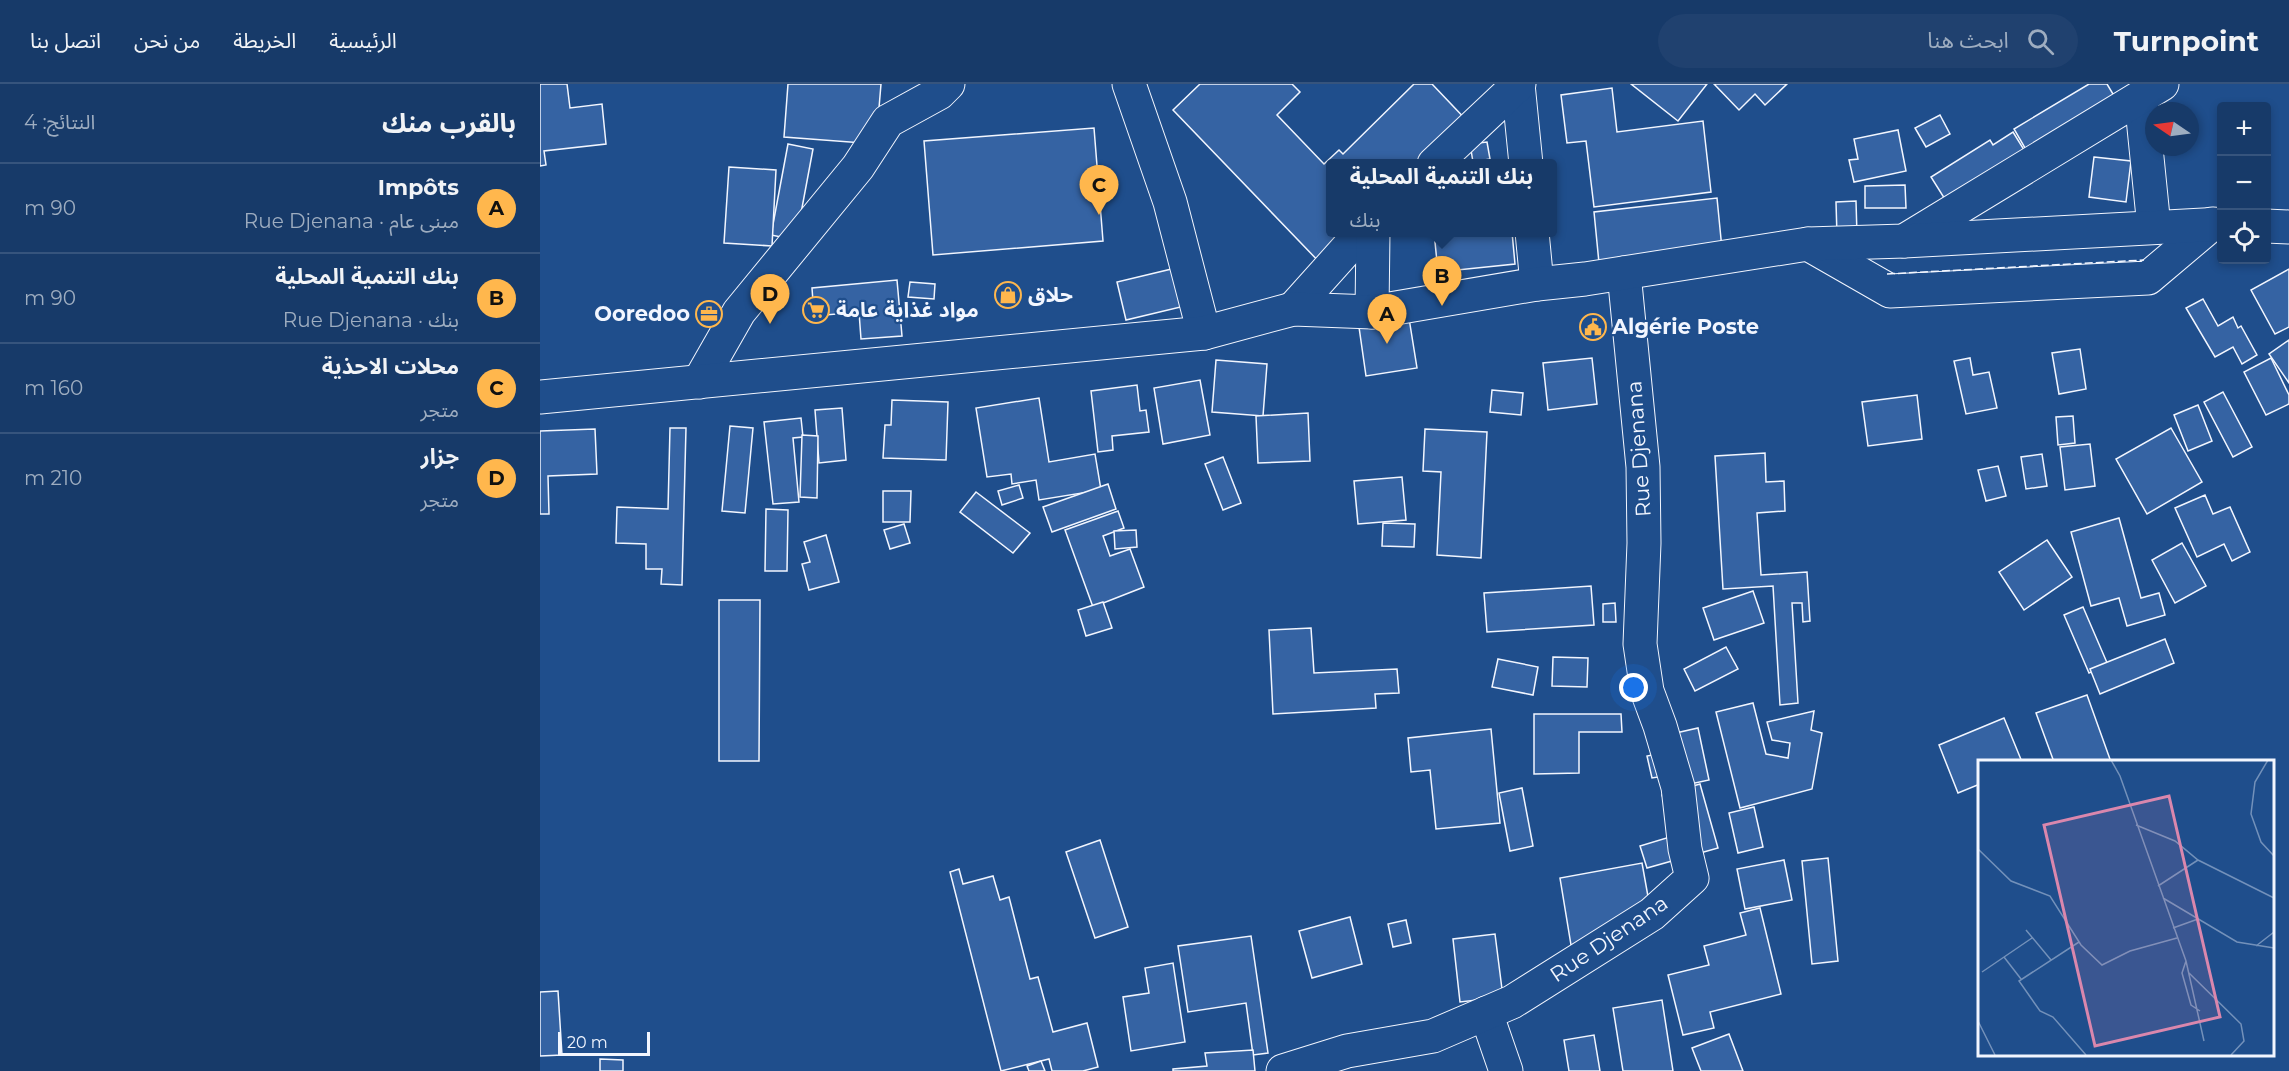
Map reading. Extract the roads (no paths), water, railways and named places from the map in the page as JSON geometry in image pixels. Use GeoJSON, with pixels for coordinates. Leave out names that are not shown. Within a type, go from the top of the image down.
{"type":"FeatureCollection","features":[{"type":"Feature","properties":{"kind":"street"},"geometry":{"type":"LineString","coordinates":[[699,382],[739,312],[858,167],[888,121],[939,93],[948,84]]}},
{"type":"Feature","properties":{"kind":"street"},"geometry":{"type":"LineString","coordinates":[[1129,84],[1170,202],[1204,333]]}},
{"type":"Feature","properties":{"kind":"street"},"geometry":{"type":"LineString","coordinates":[[1439,159],[1519,84]]}},
{"type":"Feature","properties":{"kind":"street"},"geometry":{"type":"LineString","coordinates":[[1519,84],[1526,159]]}},
{"type":"Feature","properties":{"kind":"street"},"geometry":{"type":"LineString","coordinates":[[2151,91],[2154,227]]}},
{"type":"Feature","properties":{"kind":"street"},"geometry":{"type":"LineString","coordinates":[[1904,241],[2151,91]]}},
{"type":"Feature","properties":{"kind":"street"},"geometry":{"type":"LineString","coordinates":[[540,397],[1204,333],[1293,309],[1372,312],[1537,284],[1624,273],[1808,244],[2217,224]]}},
{"type":"Feature","properties":{"kind":"street"},"geometry":{"type":"LineString","coordinates":[[1808,244],[1890,291],[2148,278],[2217,224]]}},
{"type":"Feature","properties":{"kind":"street"},"geometry":{"type":"LineString","coordinates":[[2271,226],[2289,227]]}},
{"type":"Feature","properties":{"kind":"street"},"geometry":{"type":"LineString","coordinates":[[1293,309],[1358,237]]}},
{"type":"Feature","properties":{"kind":"street"},"geometry":{"type":"LineString","coordinates":[[1372,312],[1373,237]]}},
{"type":"Feature","properties":{"kind":"street"},"geometry":{"type":"LineString","coordinates":[[1532,237],[1537,284]]}},
{"type":"Feature","properties":{"kind":"street","name":"Rue Djenana"},"geometry":{"type":"LineString","coordinates":[[1283,1071],[1347,1051],[1433,1036],[1512,1002],[1652,914],[1692,878],[1685,849],[1678,787],[1647,691],[1640,644],[1644,543],[1642,467],[1624,273]]}},
{"type":"Feature","properties":{"kind":"street"},"geometry":{"type":"LineString","coordinates":[[1486,1013],[1506,1071]]}},
{"type":"Feature","properties":{"kind":"place","name":"محلات الاحذية"},"geometry":{"type":"Point","coordinates":[1099,215]}},
{"type":"Feature","properties":{"kind":"place","name":"حلاق"},"geometry":{"type":"Point","coordinates":[1008,295]}},
{"type":"Feature","properties":{"kind":"place","name":"بنك التنمية المحلية"},"geometry":{"type":"Point","coordinates":[1442,306]}},
{"type":"Feature","properties":{"kind":"place","name":"مواد غذاية عامة"},"geometry":{"type":"Point","coordinates":[816,310]}},
{"type":"Feature","properties":{"kind":"place","name":"Ooredoo"},"geometry":{"type":"Point","coordinates":[709,314]}},
{"type":"Feature","properties":{"kind":"place","name":"جزار"},"geometry":{"type":"Point","coordinates":[770,324]}},
{"type":"Feature","properties":{"kind":"place","name":"Algérie Poste"},"geometry":{"type":"Point","coordinates":[1593,327]}},
{"type":"Feature","properties":{"kind":"place","name":"Impôts"},"geometry":{"type":"Point","coordinates":[1387,344]}}]}
